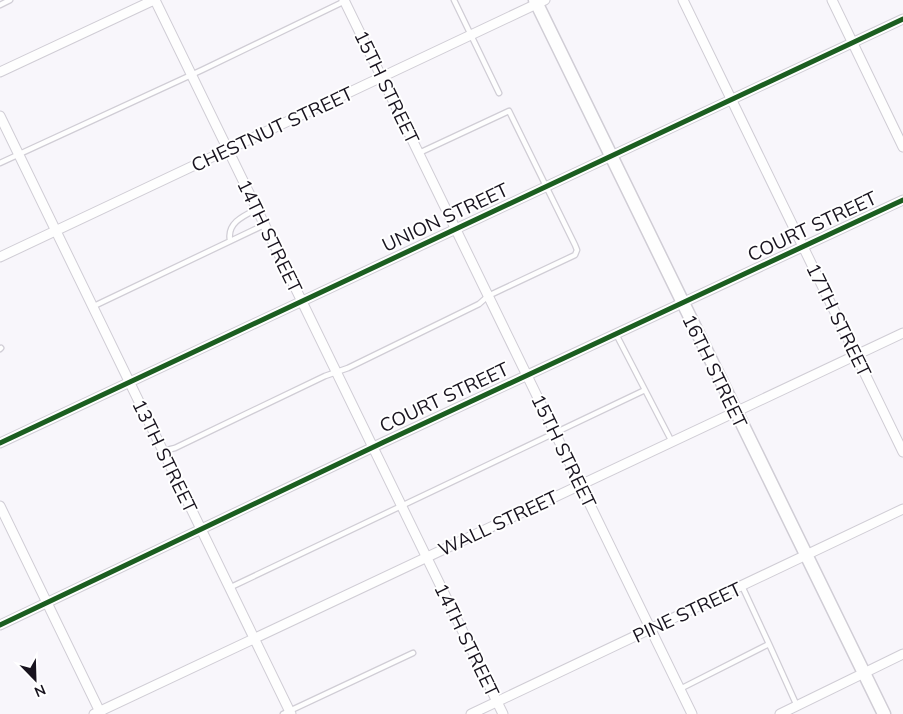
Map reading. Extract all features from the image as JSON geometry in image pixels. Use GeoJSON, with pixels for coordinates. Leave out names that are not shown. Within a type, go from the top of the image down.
{"type":"FeatureCollection","features":[{"type":"Feature","properties":{"kind":"street"},"geometry":{"type":"LineString","coordinates":[[0,72],[155,0]]}},
{"type":"Feature","properties":{"kind":"street","name":"14TH STREET"},"geometry":{"type":"LineString","coordinates":[[155,0],[503,714]]}},
{"type":"Feature","properties":{"kind":"street","name":"15TH STREET"},"geometry":{"type":"LineString","coordinates":[[345,0],[692,714]]}},
{"type":"Feature","properties":{"kind":"street","name":"17TH STREET"},"geometry":{"type":"LineString","coordinates":[[683,0],[903,452]]}},
{"type":"Feature","properties":{"kind":"street"},"geometry":{"type":"LineString","coordinates":[[832,0],[903,147]]}},
{"type":"Feature","properties":{"kind":"street","name":"CHESTNUT STREET"},"geometry":{"type":"LineString","coordinates":[[0,257],[471,35],[539,1]]}},
{"type":"Feature","properties":{"kind":"street","name":"16TH STREET"},"geometry":{"type":"LineString","coordinates":[[539,1],[611,156],[884,714]]}},
{"type":"Feature","properties":{"kind":"street","name":"UNION STREET"},"geometry":{"type":"LineString","coordinates":[[0,443],[903,18]]}},
{"type":"Feature","properties":{"kind":"street","name":"13TH STREET"},"geometry":{"type":"LineString","coordinates":[[0,116],[255,638],[288,713]]}},
{"type":"Feature","properties":{"kind":"street","name":"COURT STREET"},"geometry":{"type":"LineString","coordinates":[[0,625],[616,333],[903,200]]}},
{"type":"Feature","properties":{"kind":"street","name":"WALL STREET"},"geometry":{"type":"LineString","coordinates":[[98,713],[903,333]]}},
{"type":"Feature","properties":{"kind":"street"},"geometry":{"type":"LineString","coordinates":[[0,506],[98,713]]}},
{"type":"Feature","properties":{"kind":"street","name":"PINE STREET"},"geometry":{"type":"LineString","coordinates":[[471,714],[903,509]]}},
{"type":"Feature","properties":{"kind":"street"},"geometry":{"type":"LineString","coordinates":[[780,714],[903,654]]}},
{"type":"Feature","properties":{"kind":"lane"},"geometry":{"type":"LineString","coordinates":[[0,5],[10,0]]}},
{"type":"Feature","properties":{"kind":"lane"},"geometry":{"type":"LineString","coordinates":[[0,163],[345,0]]}},
{"type":"Feature","properties":{"kind":"lane"},"geometry":{"type":"LineString","coordinates":[[454,0],[499,94]]}},
{"type":"Feature","properties":{"kind":"lane"},"geometry":{"type":"LineString","coordinates":[[163,451],[175,448],[348,368],[479,304],[488,296],[575,255],[577,250],[575,244],[545,187],[509,111],[419,153]]}},
{"type":"Feature","properties":{"kind":"lane"},"geometry":{"type":"LineString","coordinates":[[230,240],[228,233],[232,225],[257,209]]}},
{"type":"Feature","properties":{"kind":"lane"},"geometry":{"type":"LineString","coordinates":[[92,307],[264,224]]}},
{"type":"Feature","properties":{"kind":"lane"},"geometry":{"type":"LineString","coordinates":[[616,333],[672,442]]}},
{"type":"Feature","properties":{"kind":"lane"},"geometry":{"type":"LineString","coordinates":[[229,588],[645,390]]}},
{"type":"Feature","properties":{"kind":"lane"},"geometry":{"type":"LineString","coordinates":[[742,586],[797,706]]}},
{"type":"Feature","properties":{"kind":"lane"},"geometry":{"type":"LineString","coordinates":[[680,690],[769,644]]}},
{"type":"Feature","properties":{"kind":"lane"},"geometry":{"type":"LineString","coordinates":[[288,713],[413,652]]}},
{"type":"Feature","properties":{"kind":"cycle path"},"geometry":{"type":"LineString","coordinates":[[0,443],[903,19]]}},
{"type":"Feature","properties":{"kind":"cycle path"},"geometry":{"type":"LineString","coordinates":[[0,625],[384,442],[903,200]]}}]}
